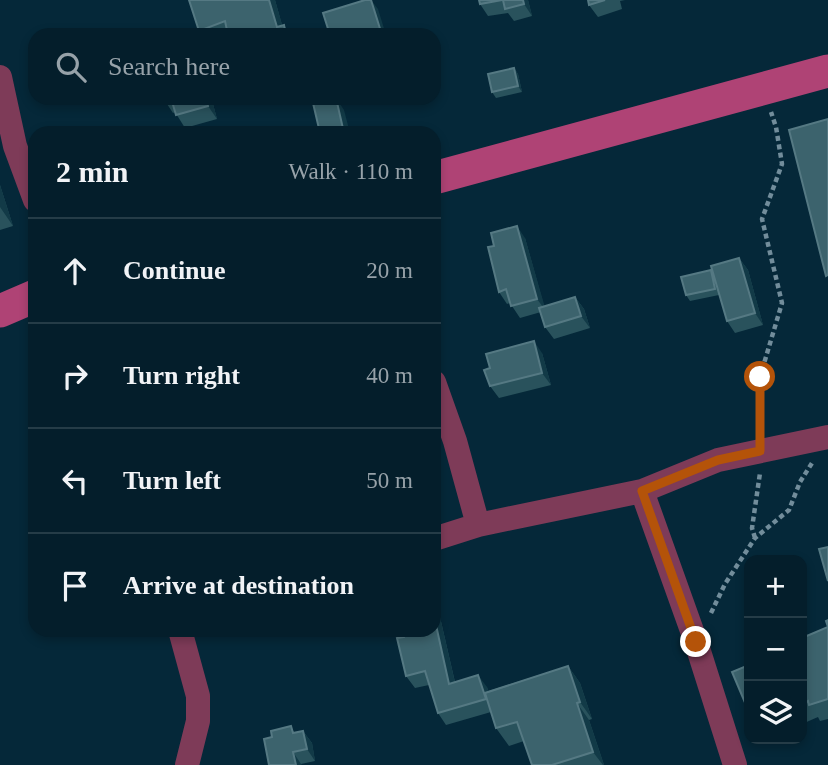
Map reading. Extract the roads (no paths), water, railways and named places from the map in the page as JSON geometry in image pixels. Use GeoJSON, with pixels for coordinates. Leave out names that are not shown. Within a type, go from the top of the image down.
{"type":"FeatureCollection","features":[{"type":"Feature","properties":{"kind":"street"},"geometry":{"type":"LineString","coordinates":[[441,176],[828,71]]}},
{"type":"Feature","properties":{"kind":"street"},"geometry":{"type":"LineString","coordinates":[[0,77],[15,146],[28,181]]}},
{"type":"Feature","properties":{"kind":"street"},"geometry":{"type":"LineString","coordinates":[[0,311],[28,299]]}},
{"type":"Feature","properties":{"kind":"street"},"geometry":{"type":"LineString","coordinates":[[441,402],[455,441],[478,525]]}},
{"type":"Feature","properties":{"kind":"street"},"geometry":{"type":"LineString","coordinates":[[441,537],[478,525],[642,491],[718,460],[828,437]]}},
{"type":"Feature","properties":{"kind":"street"},"geometry":{"type":"LineString","coordinates":[[642,491],[696,642],[735,765]]}},
{"type":"Feature","properties":{"kind":"street"},"geometry":{"type":"LineString","coordinates":[[182,637],[198,696],[198,721],[187,765]]}}]}
